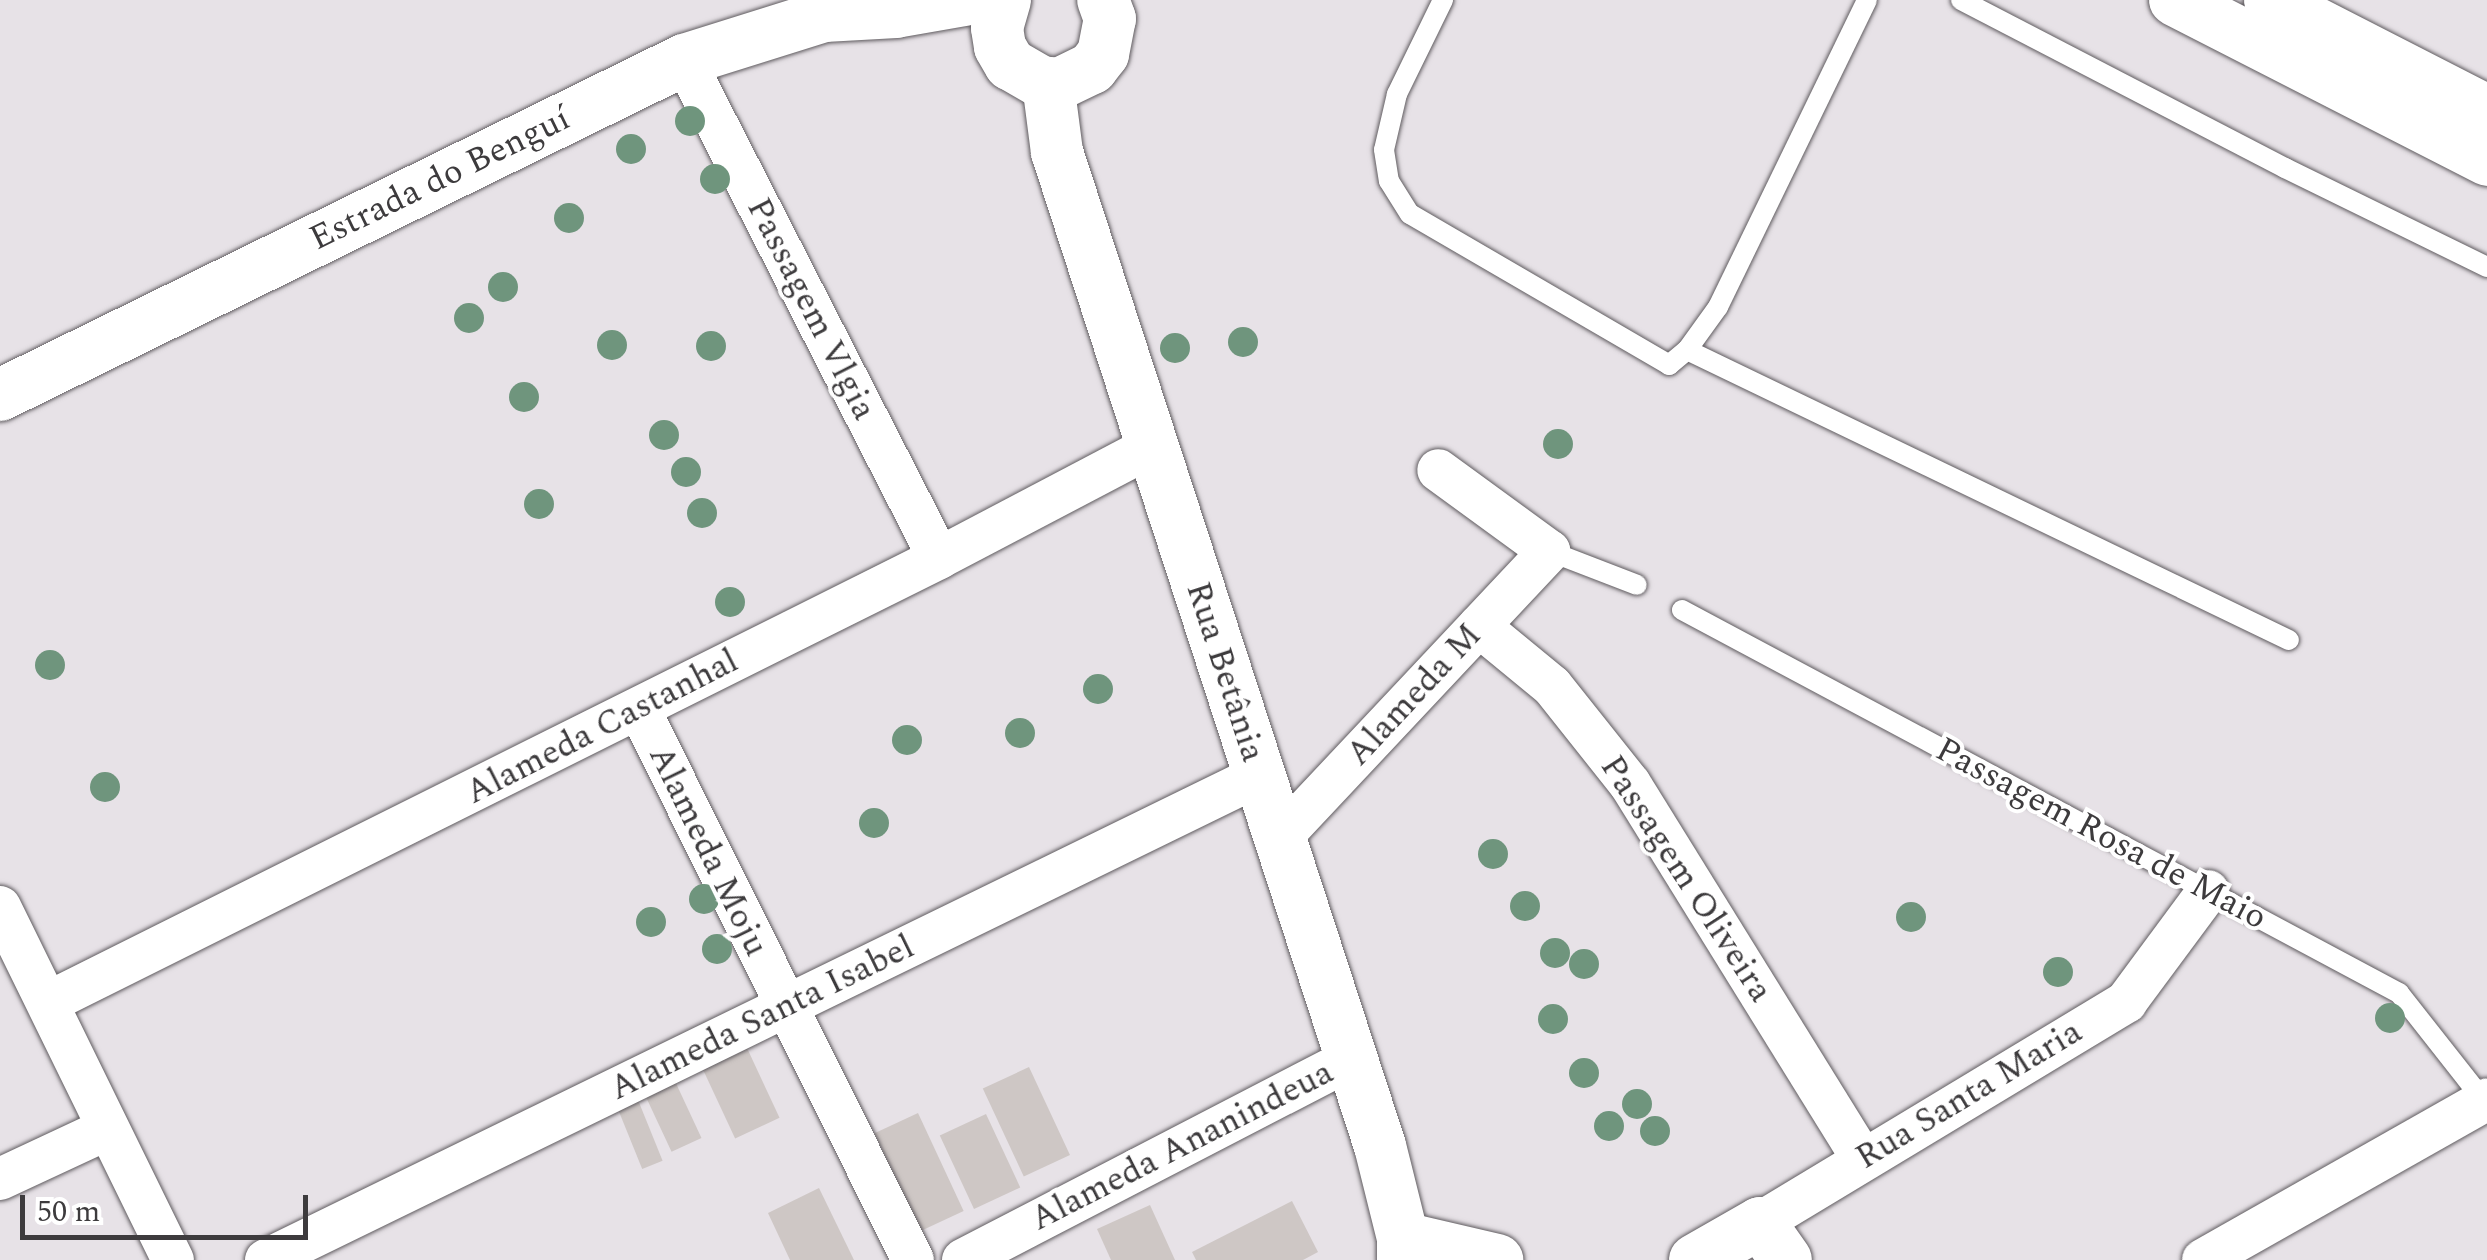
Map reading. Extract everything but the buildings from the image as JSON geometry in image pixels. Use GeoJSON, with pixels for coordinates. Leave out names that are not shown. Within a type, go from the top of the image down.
{"type":"FeatureCollection","features":[{"type":"Feature","properties":{"kind":"street","name":"Estrada do Benguí"},"geometry":{"type":"LineString","coordinates":[[0,396],[684,60],[824,16],[896,12],[965,0]]}},
{"type":"Feature","properties":{"kind":"street"},"geometry":{"type":"LineString","coordinates":[[2176,0],[2487,160]]}},
{"type":"Feature","properties":{"kind":"street"},"geometry":{"type":"LineString","coordinates":[[2270,0],[2487,111]]}},
{"type":"Feature","properties":{"kind":"street","name":"Estrada do Benguí"},"geometry":{"type":"LineString","coordinates":[[896,12],[1002,24]]}},
{"type":"Feature","properties":{"kind":"street"},"geometry":{"type":"LineString","coordinates":[[1002,24],[1024,75],[1048,83],[1076,78],[1092,68],[1114,12]]}},
{"type":"Feature","properties":{"kind":"street","name":"Passagem Vlgia"},"geometry":{"type":"LineString","coordinates":[[684,60],[939,558]]}},
{"type":"Feature","properties":{"kind":"street","name":"Rua Betânia"},"geometry":{"type":"LineString","coordinates":[[1048,83],[1057,152],[1380,1146],[1403,1249]]}},
{"type":"Feature","properties":{"kind":"street","name":"Alameda Castanhal"},"geometry":{"type":"LineString","coordinates":[[48,1002],[939,558],[1152,446]]}},
{"type":"Feature","properties":{"kind":"street"},"geometry":{"type":"LineString","coordinates":[[1438,470],[1548,551]]}},
{"type":"Feature","properties":{"kind":"street","name":"Alameda M"},"geometry":{"type":"LineString","coordinates":[[1279,839],[1548,551]]}},
{"type":"Feature","properties":{"kind":"street","name":"Passagem Oliveira"},"geometry":{"type":"LineString","coordinates":[[1479,626],[1552,686],[1630,784],[1862,1158]]}},
{"type":"Feature","properties":{"kind":"street","name":"Alameda Moju"},"geometry":{"type":"LineString","coordinates":[[639,709],[913,1260]]}},
{"type":"Feature","properties":{"kind":"street","name":"Alameda Santa Isabel"},"geometry":{"type":"LineString","coordinates":[[266,1260],[1258,776]]}},
{"type":"Feature","properties":{"kind":"street","name":"Rua Santa Maria"},"geometry":{"type":"LineString","coordinates":[[1696,1260],[1773,1242],[1862,1158],[2126,1002],[2208,892]]}},
{"type":"Feature","properties":{"kind":"street"},"geometry":{"type":"LineString","coordinates":[[0,907],[173,1260]]}},
{"type":"Feature","properties":{"kind":"street","name":"Alameda Ananindeua"},"geometry":{"type":"LineString","coordinates":[[963,1260],[1349,1060]]}},
{"type":"Feature","properties":{"kind":"street"},"geometry":{"type":"LineString","coordinates":[[2204,1260],[2485,1100]]}},
{"type":"Feature","properties":{"kind":"street"},"geometry":{"type":"LineString","coordinates":[[0,1180],[108,1128]]}},
{"type":"Feature","properties":{"kind":"street"},"geometry":{"type":"LineString","coordinates":[[1403,1249],[1497,1260]]}},
{"type":"Feature","properties":{"kind":"lane"},"geometry":{"type":"LineString","coordinates":[[1442,0],[1397,94],[1384,150],[1389,181],[1410,214],[1669,365],[1687,350],[1718,308],[1867,0]]}},
{"type":"Feature","properties":{"kind":"lane"},"geometry":{"type":"LineString","coordinates":[[1961,0],[2285,168],[2487,266]]}},
{"type":"Feature","properties":{"kind":"lane"},"geometry":{"type":"LineString","coordinates":[[1687,350],[2289,640]]}},
{"type":"Feature","properties":{"kind":"lane"},"geometry":{"type":"LineString","coordinates":[[1548,551],[1636,585]]}},
{"type":"Feature","properties":{"kind":"lane","name":"Passagem Rosa de Maio"},"geometry":{"type":"LineString","coordinates":[[1682,610],[2398,993],[2485,1100]]}}]}
